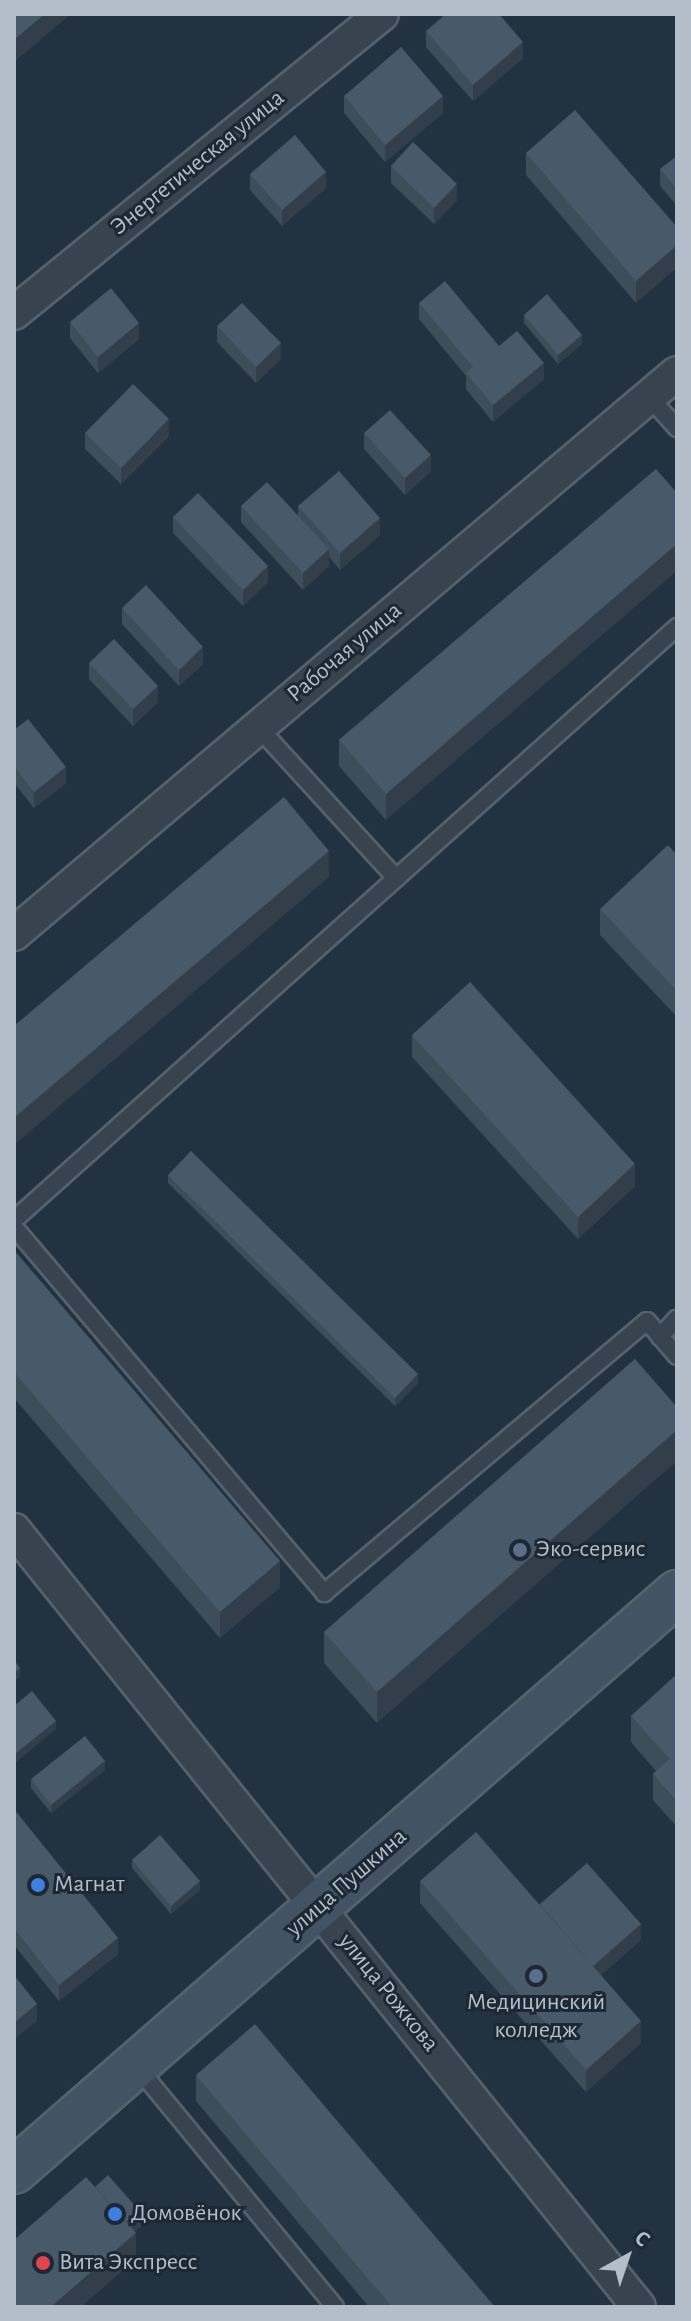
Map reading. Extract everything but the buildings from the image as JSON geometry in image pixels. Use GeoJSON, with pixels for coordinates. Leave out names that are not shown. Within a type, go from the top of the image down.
{"type":"FeatureCollection","features":[{"type":"Feature","properties":{"kind":"main road","name":"улица Пушкина"},"geometry":{"type":"LineString","coordinates":[[14,2171],[320,1908],[677,1593]]}},
{"type":"Feature","properties":{"kind":"street","name":"Энергетическая улица"},"geometry":{"type":"LineString","coordinates":[[14,313],[382,14]]}},
{"type":"Feature","properties":{"kind":"street","name":"Рабочая улица"},"geometry":{"type":"LineString","coordinates":[[14,934],[677,373]]}},
{"type":"Feature","properties":{"kind":"street","name":"улица Рожкова"},"geometry":{"type":"LineString","coordinates":[[14,1530],[320,1908],[633,2305]]}},
{"type":"Feature","properties":{"kind":"lane"},"geometry":{"type":"LineString","coordinates":[[649,397],[677,428]]}},
{"type":"Feature","properties":{"kind":"lane"},"geometry":{"type":"LineString","coordinates":[[14,1220],[677,627]]}},
{"type":"Feature","properties":{"kind":"lane"},"geometry":{"type":"LineString","coordinates":[[258,727],[396,878]]}},
{"type":"Feature","properties":{"kind":"lane"},"geometry":{"type":"LineString","coordinates":[[14,1227],[324,1593],[647,1321],[677,1356]]}},
{"type":"Feature","properties":{"kind":"lane"},"geometry":{"type":"LineString","coordinates":[[660,1337],[677,1318]]}},
{"type":"Feature","properties":{"kind":"lane"},"geometry":{"type":"LineString","coordinates":[[136,2066],[335,2307]]}},
{"type":"Feature","properties":{"kind":"place","name":"Эко-сервис"},"geometry":{"type":"Point","coordinates":[520,1550]}},
{"type":"Feature","properties":{"kind":"place","name":"Магнат"},"geometry":{"type":"Point","coordinates":[38,1885]}},
{"type":"Feature","properties":{"kind":"place","name":"Медицинский колледж"},"geometry":{"type":"Point","coordinates":[536,1976]}},
{"type":"Feature","properties":{"kind":"place","name":"Домовёнок"},"geometry":{"type":"Point","coordinates":[115,2214]}},
{"type":"Feature","properties":{"kind":"place","name":"Вита Экспресс"},"geometry":{"type":"Point","coordinates":[43,2263]}}]}
